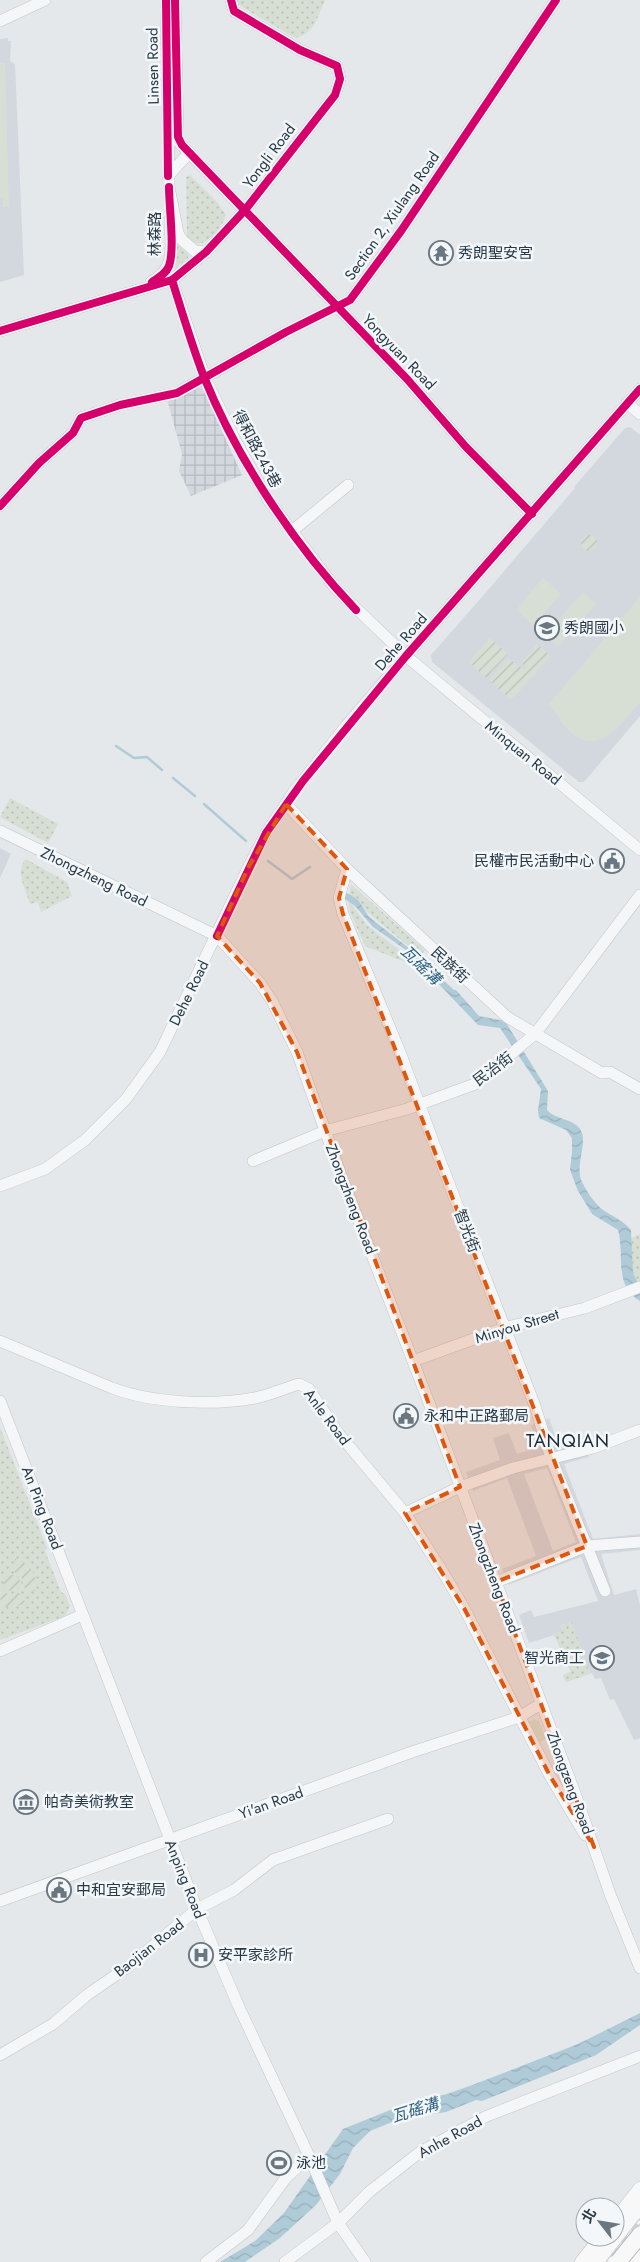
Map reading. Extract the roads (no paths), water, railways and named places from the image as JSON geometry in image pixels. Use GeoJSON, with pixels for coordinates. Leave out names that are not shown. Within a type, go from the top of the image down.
{"type":"FeatureCollection","features":[{"type":"Feature","properties":{"kind":"highway"},"geometry":{"type":"LineString","coordinates":[[596,2262],[640,2206]]}},
{"type":"Feature","properties":{"kind":"highway"},"geometry":{"type":"LineString","coordinates":[[618,2262],[640,2235]]}},
{"type":"Feature","properties":{"kind":"main road"},"geometry":{"type":"LineString","coordinates":[[625,2208],[640,2189]]}},
{"type":"Feature","properties":{"kind":"main road"},"geometry":{"type":"LineString","coordinates":[[600,2262],[640,2246]]}},
{"type":"Feature","properties":{"kind":"main road"},"geometry":{"type":"LineString","coordinates":[[582,2262],[594,2247]]}},
{"type":"Feature","properties":{"kind":"main road"},"geometry":{"type":"LineString","coordinates":[[631,2262],[640,2251]]}},
{"type":"Feature","properties":{"kind":"street"},"geometry":{"type":"LineString","coordinates":[[0,21],[45,0]]}},
{"type":"Feature","properties":{"kind":"street","name":"Linsen Road"},"geometry":{"type":"LineString","coordinates":[[166,0],[168,182]]}},
{"type":"Feature","properties":{"kind":"street","name":"Linsen Road"},"geometry":{"type":"LineString","coordinates":[[175,0],[178,137],[186,149]]}},
{"type":"Feature","properties":{"kind":"street","name":"Yongli Road"},"geometry":{"type":"LineString","coordinates":[[0,331],[172,280],[206,252],[245,210],[335,95],[340,79],[338,66],[300,50],[234,11],[231,0]]}},
{"type":"Feature","properties":{"kind":"street","name":"Section 2, Xiulang Road"},"geometry":{"type":"LineString","coordinates":[[0,506],[39,463],[73,433],[81,418],[120,405],[176,393],[286,332],[350,300],[400,231],[556,0]]}},
{"type":"Feature","properties":{"kind":"street"},"geometry":{"type":"LineString","coordinates":[[168,131],[186,149],[168,182],[178,233],[182,240],[195,251],[206,252]]}},
{"type":"Feature","properties":{"kind":"street","name":"Yongyuan Road"},"geometry":{"type":"LineString","coordinates":[[186,149],[336,308],[407,379],[466,447],[532,514]]}},
{"type":"Feature","properties":{"kind":"street","name":"林森路"},"geometry":{"type":"LineString","coordinates":[[134,292],[162,276],[169,267],[171,252],[168,182]]}},
{"type":"Feature","properties":{"kind":"street","name":"得和路243巷"},"geometry":{"type":"LineString","coordinates":[[172,280],[205,378],[256,480],[336,589],[406,656]]}},
{"type":"Feature","properties":{"kind":"street","name":"Dehe Road"},"geometry":{"type":"LineString","coordinates":[[0,1186],[45,1169],[84,1140],[126,1098],[160,1052],[266,833],[286,804],[346,726],[640,389]]}},
{"type":"Feature","properties":{"kind":"street"},"geometry":{"type":"LineString","coordinates":[[627,403],[640,414]]}},
{"type":"Feature","properties":{"kind":"street"},"geometry":{"type":"LineString","coordinates":[[292,531],[348,485]]}},
{"type":"Feature","properties":{"kind":"street","name":"Minquan Road"},"geometry":{"type":"LineString","coordinates":[[406,656],[640,850]]}},
{"type":"Feature","properties":{"kind":"street","name":"民族街"},"geometry":{"type":"LineString","coordinates":[[286,804],[347,869],[507,1017],[602,1073],[610,1072],[640,1089]]}},
{"type":"Feature","properties":{"kind":"street","name":"Zhongzheng Road"},"geometry":{"type":"LineString","coordinates":[[0,831],[217,936],[260,983],[272,1001],[297,1052],[541,1704]]}},
{"type":"Feature","properties":{"kind":"street","name":"智光街"},"geometry":{"type":"LineString","coordinates":[[347,869],[339,898],[343,914],[400,1052],[504,1328],[536,1406],[551,1458],[605,1591]]}},
{"type":"Feature","properties":{"kind":"street","name":"民治街"},"geometry":{"type":"LineString","coordinates":[[253,1161],[325,1131],[419,1105],[474,1084],[535,1034],[640,896]]}},
{"type":"Feature","properties":{"kind":"street","name":"Minyou Street"},"geometry":{"type":"LineString","coordinates":[[413,1361],[504,1328],[586,1308],[639,1288]]}},
{"type":"Feature","properties":{"kind":"street","name":"Anle Road"},"geometry":{"type":"LineString","coordinates":[[0,1341],[130,1395],[157,1400],[249,1399],[299,1384],[309,1389],[339,1434],[406,1513],[464,1608],[519,1717],[580,1829],[594,1847]]}},
{"type":"Feature","properties":{"kind":"street","name":"An Ping Road"},"geometry":{"type":"LineString","coordinates":[[0,1401],[42,1506],[82,1615]]}},
{"type":"Feature","properties":{"kind":"street"},"geometry":{"type":"LineString","coordinates":[[406,1513],[460,1487],[513,1468],[593,1448],[640,1430]]}},
{"type":"Feature","properties":{"kind":"street"},"geometry":{"type":"LineString","coordinates":[[496,1582],[587,1546],[640,1542]]}},
{"type":"Feature","properties":{"kind":"street"},"geometry":{"type":"LineString","coordinates":[[0,1651],[82,1615]]}},
{"type":"Feature","properties":{"kind":"street","name":"Anping Road"},"geometry":{"type":"LineString","coordinates":[[82,1615],[117,1700],[197,1910],[238,2005],[311,2161],[338,2224]]}},
{"type":"Feature","properties":{"kind":"street","name":"Yi'an Road"},"geometry":{"type":"LineString","coordinates":[[0,1901],[412,1752],[519,1717],[541,1704]]}},
{"type":"Feature","properties":{"kind":"street","name":"Zhongzeng Road"},"geometry":{"type":"LineString","coordinates":[[541,1704],[598,1862],[640,1968]]}},
{"type":"Feature","properties":{"kind":"street","name":"Baojian Road"},"geometry":{"type":"LineString","coordinates":[[0,2055],[53,2024],[87,1995],[130,1966],[197,1910],[234,1890],[274,1860],[388,1819]]}},
{"type":"Feature","properties":{"kind":"street","name":"Anhe Road"},"geometry":{"type":"LineString","coordinates":[[285,2262],[338,2224],[370,2192],[420,2152],[487,2116],[640,2056]]}},
{"type":"Feature","properties":{"kind":"street"},"geometry":{"type":"LineString","coordinates":[[206,2262],[248,2230],[285,2179],[311,2161]]}},
{"type":"Feature","properties":{"kind":"street"},"geometry":{"type":"LineString","coordinates":[[338,2224],[366,2262]]}},
{"type":"Feature","properties":{"kind":"water"},"geometry":{"type":"Polygon","coordinates":[[[344,891],[358,900],[369,917],[410,949],[456,990],[479,1016],[505,1021],[548,1091],[547,1110],[555,1116],[577,1125],[580,1129],[583,1141],[580,1176],[586,1190],[603,1210],[621,1221],[631,1230],[633,1273],[640,1287],[640,1301],[626,1287],[623,1278],[618,1230],[592,1214],[578,1191],[570,1170],[572,1138],[566,1130],[539,1118],[538,1110],[541,1089],[500,1028],[478,1025],[406,950],[373,927],[355,906],[342,897],[344,891]]]}},
{"type":"Feature","properties":{"kind":"water"},"geometry":{"type":"Polygon","coordinates":[[[640,2013],[640,2025],[596,2055],[482,2101],[476,2100],[446,2112],[397,2120],[370,2131],[353,2148],[340,2174],[316,2205],[280,2238],[245,2262],[220,2262],[255,2241],[284,2213],[343,2129],[410,2102],[447,2094],[578,2044],[640,2013]]]}},
{"type":"Feature","properties":{"kind":"water","name":"泳池"},"geometry":{"type":"Polygon","coordinates":[[[279,2152],[289,2159],[290,2163],[283,2173],[279,2174],[269,2167],[268,2163],[275,2153],[279,2152]]]}},
{"type":"Feature","properties":{"kind":"waterway","name":"瓦磘溝"},"geometry":{"type":"LineString","coordinates":[[116,746],[134,758],[147,757],[162,770]]}},
{"type":"Feature","properties":{"kind":"waterway","name":"瓦磘溝"},"geometry":{"type":"LineString","coordinates":[[173,778],[195,796]]}},
{"type":"Feature","properties":{"kind":"waterway","name":"瓦磘溝"},"geometry":{"type":"LineString","coordinates":[[204,804],[246,841]]}},
{"type":"Feature","properties":{"kind":"waterway","name":"瓦磘溝"},"geometry":{"type":"LineString","coordinates":[[268,861],[292,879],[310,867]]}},
{"type":"Feature","properties":{"kind":"railway"},"geometry":{"type":"LineString","coordinates":[[608,2262],[640,2221]]}},
{"type":"Feature","properties":{"kind":"place","name":"秀朗聖安宮"},"geometry":{"type":"Point","coordinates":[441,253]}},
{"type":"Feature","properties":{"kind":"place","name":"秀朗國小"},"geometry":{"type":"Point","coordinates":[547,628]}},
{"type":"Feature","properties":{"kind":"place","name":"民權市民活動中心"},"geometry":{"type":"Point","coordinates":[612,861]}},
{"type":"Feature","properties":{"kind":"place","name":"永和中正路郵局"},"geometry":{"type":"Point","coordinates":[406,1416]}},
{"type":"Feature","properties":{"kind":"place","name":"智光商工"},"geometry":{"type":"Point","coordinates":[602,1658]}},
{"type":"Feature","properties":{"kind":"place","name":"帕奇美術教室"},"geometry":{"type":"Point","coordinates":[26,1802]}},
{"type":"Feature","properties":{"kind":"place","name":"中和宜安郵局"},"geometry":{"type":"Point","coordinates":[59,1890]}},
{"type":"Feature","properties":{"kind":"place","name":"安平家診所"},"geometry":{"type":"Point","coordinates":[201,1955]}},
{"type":"Feature","properties":{"kind":"place","name":"泳池"},"geometry":{"type":"Point","coordinates":[279,2163]}},
{"type":"Feature","properties":{"kind":"district","name":"TANQIAN"},"geometry":{"type":"Point","coordinates":[568,1441]}}]}
